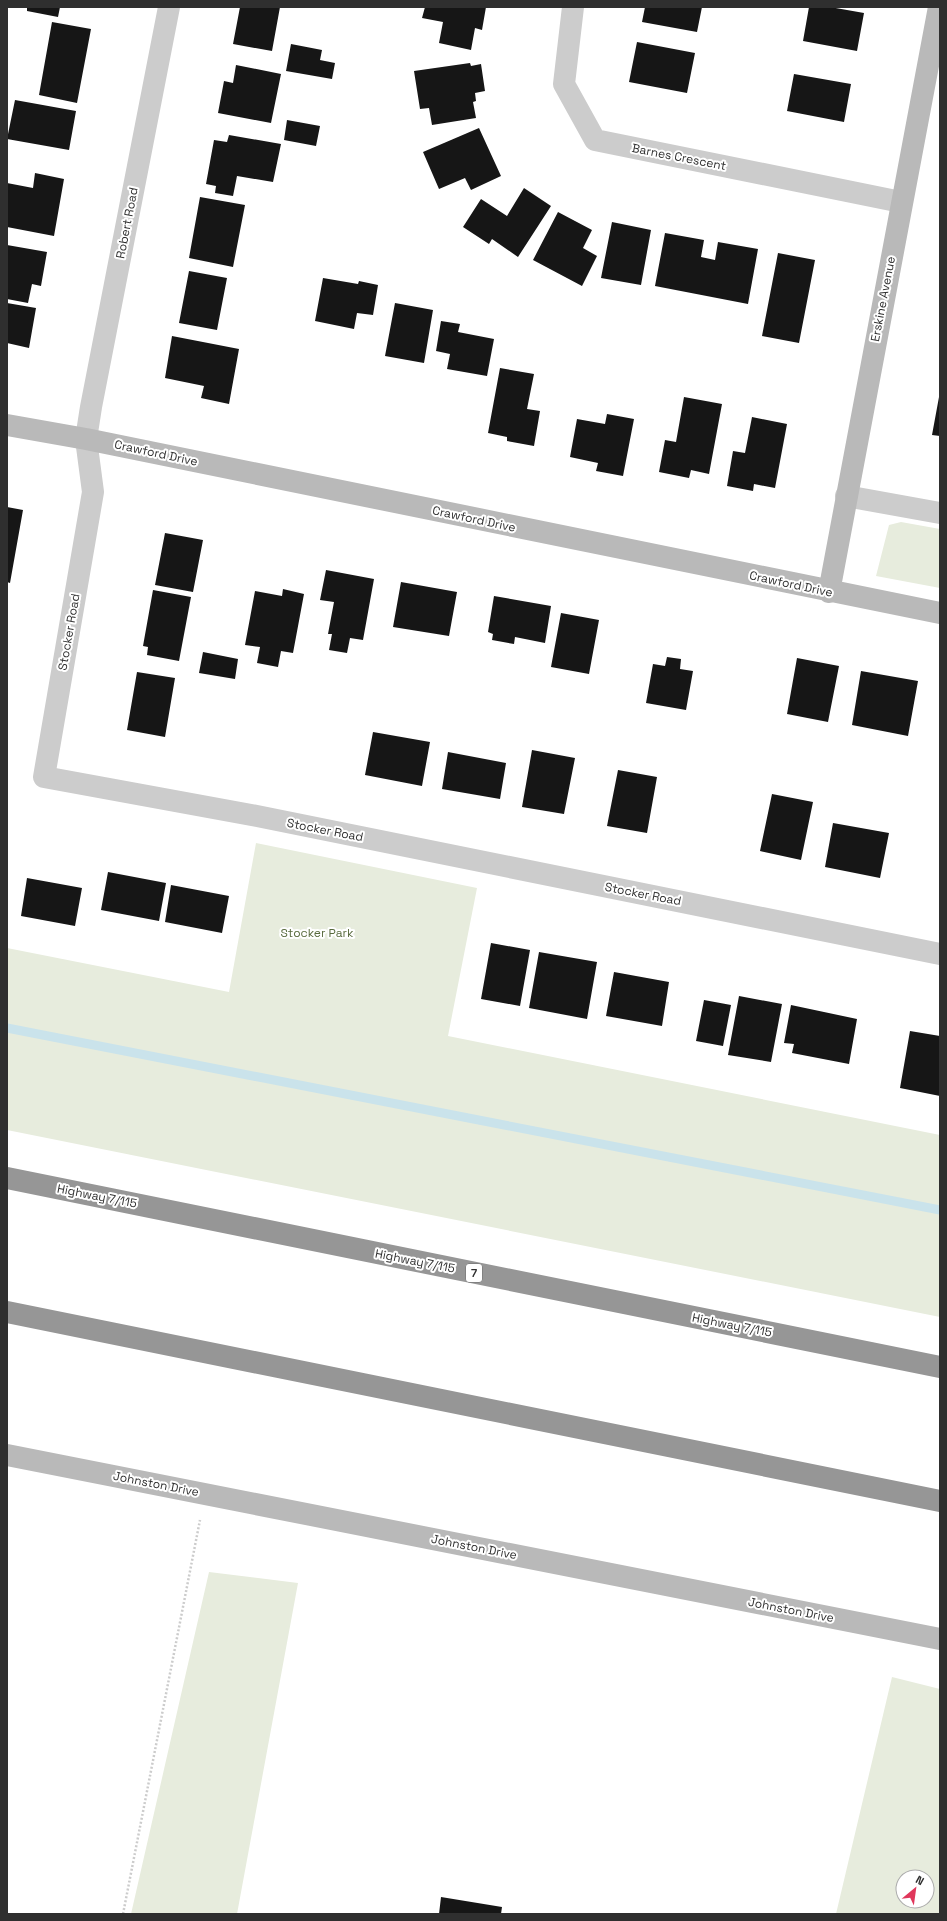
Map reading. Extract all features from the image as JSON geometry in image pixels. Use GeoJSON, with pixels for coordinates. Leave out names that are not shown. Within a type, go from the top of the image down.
{"type":"FeatureCollection","features":[{"type":"Feature","properties":{"kind":"highway","name":"Highway 7/115"},"geometry":{"type":"LineString","coordinates":[[7,1178],[940,1367]]}},
{"type":"Feature","properties":{"kind":"highway"},"geometry":{"type":"LineString","coordinates":[[7,1312],[940,1501]]}},
{"type":"Feature","properties":{"kind":"street","name":"Robert Road"},"geometry":{"type":"LineString","coordinates":[[86,439],[169,7]]}},
{"type":"Feature","properties":{"kind":"street","name":"Barnes Crescent"},"geometry":{"type":"LineString","coordinates":[[572,7],[564,84],[594,140],[901,202]]}},
{"type":"Feature","properties":{"kind":"street","name":"Erskine Avenue"},"geometry":{"type":"LineString","coordinates":[[829,592],[901,202],[939,7]]}},
{"type":"Feature","properties":{"kind":"street","name":"Crawford Drive"},"geometry":{"type":"LineString","coordinates":[[7,424],[940,614]]}},
{"type":"Feature","properties":{"kind":"street","name":"Stocker Road"},"geometry":{"type":"LineString","coordinates":[[86,439],[93,492],[44,777],[265,818],[940,954]]}},
{"type":"Feature","properties":{"kind":"street"},"geometry":{"type":"LineString","coordinates":[[846,496],[940,514]]}},
{"type":"Feature","properties":{"kind":"street","name":"Johnston Drive"},"geometry":{"type":"LineString","coordinates":[[7,1455],[940,1639]]}},
{"type":"Feature","properties":{"kind":"path"},"geometry":{"type":"LineString","coordinates":[[123,1914],[205,1494]]}},
{"type":"Feature","properties":{"kind":"green space"},"geometry":{"type":"Polygon","coordinates":[[[901,522],[940,529],[940,588],[876,576],[889,525],[901,522]]]}},
{"type":"Feature","properties":{"kind":"green space","name":"Stocker Park"},"geometry":{"type":"Polygon","coordinates":[[[256,843],[477,888],[448,1036],[940,1135],[940,1317],[7,1130],[7,948],[229,992],[256,843]]]}},
{"type":"Feature","properties":{"kind":"green space"},"geometry":{"type":"Polygon","coordinates":[[[209,1572],[298,1583],[237,1914],[131,1914],[209,1572]]]}},
{"type":"Feature","properties":{"kind":"green space"},"geometry":{"type":"Polygon","coordinates":[[[892,1677],[940,1689],[940,1914],[836,1914],[892,1677]]]}},
{"type":"Feature","properties":{"kind":"building"},"geometry":{"type":"Polygon","coordinates":[[[27,7],[60,7],[58,17],[27,11],[27,7]]]}},
{"type":"Feature","properties":{"kind":"building"},"geometry":{"type":"Polygon","coordinates":[[[240,7],[280,7],[272,51],[233,44],[240,7]]]}},
{"type":"Feature","properties":{"kind":"building"},"geometry":{"type":"Polygon","coordinates":[[[425,7],[486,7],[482,30],[475,28],[471,50],[439,43],[443,22],[422,18],[425,7]]]}},
{"type":"Feature","properties":{"kind":"building"},"geometry":{"type":"Polygon","coordinates":[[[645,7],[702,7],[697,32],[642,22],[645,7]]]}},
{"type":"Feature","properties":{"kind":"building"},"geometry":{"type":"Polygon","coordinates":[[[809,7],[830,7],[864,13],[857,51],[803,41],[809,7]]]}},
{"type":"Feature","properties":{"kind":"building"},"geometry":{"type":"Polygon","coordinates":[[[52,22],[91,29],[77,103],[39,95],[52,22]]]}},
{"type":"Feature","properties":{"kind":"building"},"geometry":{"type":"Polygon","coordinates":[[[637,42],[695,53],[687,93],[629,82],[637,42]]]}},
{"type":"Feature","properties":{"kind":"building"},"geometry":{"type":"Polygon","coordinates":[[[291,44],[322,50],[320,60],[335,63],[332,79],[286,71],[291,44]]]}},
{"type":"Feature","properties":{"kind":"building"},"geometry":{"type":"Polygon","coordinates":[[[470,63],[471,66],[481,64],[485,91],[475,93],[476,101],[473,102],[476,118],[432,125],[429,108],[420,109],[414,71],[470,63]]]}},
{"type":"Feature","properties":{"kind":"building"},"geometry":{"type":"Polygon","coordinates":[[[236,65],[281,74],[271,123],[218,113],[224,81],[233,83],[236,65]]]}},
{"type":"Feature","properties":{"kind":"building"},"geometry":{"type":"Polygon","coordinates":[[[794,74],[851,84],[844,122],[787,111],[794,74]]]}},
{"type":"Feature","properties":{"kind":"building"},"geometry":{"type":"Polygon","coordinates":[[[15,100],[76,111],[69,150],[7,139],[15,100]]]}},
{"type":"Feature","properties":{"kind":"building"},"geometry":{"type":"Polygon","coordinates":[[[287,120],[320,126],[316,146],[284,140],[287,120]]]}},
{"type":"Feature","properties":{"kind":"building"},"geometry":{"type":"Polygon","coordinates":[[[479,128],[501,176],[471,190],[465,178],[439,189],[423,152],[479,128]]]}},
{"type":"Feature","properties":{"kind":"building"},"geometry":{"type":"Polygon","coordinates":[[[229,135],[281,144],[273,182],[237,176],[233,196],[215,193],[216,186],[206,184],[214,140],[227,142],[229,135]]]}},
{"type":"Feature","properties":{"kind":"building"},"geometry":{"type":"Polygon","coordinates":[[[35,173],[64,179],[54,236],[7,227],[7,183],[33,188],[35,173]]]}},
{"type":"Feature","properties":{"kind":"building"},"geometry":{"type":"Polygon","coordinates":[[[524,188],[551,206],[518,257],[492,239],[489,244],[463,227],[481,199],[507,216],[524,188]]]}},
{"type":"Feature","properties":{"kind":"building"},"geometry":{"type":"Polygon","coordinates":[[[200,197],[245,205],[233,267],[189,258],[200,197]]]}},
{"type":"Feature","properties":{"kind":"building"},"geometry":{"type":"Polygon","coordinates":[[[558,212],[592,230],[583,248],[597,256],[582,286],[533,260],[558,212]]]}},
{"type":"Feature","properties":{"kind":"building"},"geometry":{"type":"Polygon","coordinates":[[[612,222],[651,230],[641,285],[601,278],[612,222]]]}},
{"type":"Feature","properties":{"kind":"building"},"geometry":{"type":"Polygon","coordinates":[[[665,233],[704,240],[701,257],[715,260],[718,242],[758,249],[748,304],[655,286],[665,233]]]}},
{"type":"Feature","properties":{"kind":"building"},"geometry":{"type":"Polygon","coordinates":[[[7,245],[47,252],[41,286],[32,284],[28,303],[7,299],[7,245]]]}},
{"type":"Feature","properties":{"kind":"building"},"geometry":{"type":"Polygon","coordinates":[[[778,253],[815,260],[799,343],[762,336],[778,253]]]}},
{"type":"Feature","properties":{"kind":"building"},"geometry":{"type":"Polygon","coordinates":[[[189,271],[227,278],[217,330],[179,323],[189,271]]]}},
{"type":"Feature","properties":{"kind":"building"},"geometry":{"type":"Polygon","coordinates":[[[323,278],[358,284],[359,281],[378,285],[373,315],[357,313],[354,329],[315,321],[323,278]]]}},
{"type":"Feature","properties":{"kind":"building"},"geometry":{"type":"Polygon","coordinates":[[[7,303],[36,308],[29,348],[7,343],[7,303]]]}},
{"type":"Feature","properties":{"kind":"building"},"geometry":{"type":"Polygon","coordinates":[[[395,303],[433,310],[424,363],[385,356],[395,303]]]}},
{"type":"Feature","properties":{"kind":"building"},"geometry":{"type":"Polygon","coordinates":[[[441,321],[460,324],[458,332],[494,339],[487,376],[447,369],[450,354],[436,351],[441,321]]]}},
{"type":"Feature","properties":{"kind":"building"},"geometry":{"type":"Polygon","coordinates":[[[172,336],[239,349],[229,404],[201,398],[204,386],[165,378],[172,336]]]}},
{"type":"Feature","properties":{"kind":"building"},"geometry":{"type":"Polygon","coordinates":[[[500,368],[534,374],[527,409],[540,411],[534,446],[507,441],[507,437],[488,433],[500,368]]]}},
{"type":"Feature","properties":{"kind":"building"},"geometry":{"type":"Polygon","coordinates":[[[684,397],[722,404],[709,474],[691,470],[689,478],[659,472],[665,440],[676,442],[684,397]]]}},
{"type":"Feature","properties":{"kind":"building"},"geometry":{"type":"Polygon","coordinates":[[[940,397],[940,436],[932,435],[940,397]]]}},
{"type":"Feature","properties":{"kind":"building"},"geometry":{"type":"Polygon","coordinates":[[[607,414],[634,419],[623,476],[596,471],[598,463],[570,457],[577,419],[605,424],[607,414]]]}},
{"type":"Feature","properties":{"kind":"building"},"geometry":{"type":"Polygon","coordinates":[[[752,417],[787,424],[775,488],[754,484],[753,491],[727,486],[733,451],[745,453],[752,417]]]}},
{"type":"Feature","properties":{"kind":"building"},"geometry":{"type":"Polygon","coordinates":[[[7,507],[23,510],[10,583],[7,582],[7,507]]]}},
{"type":"Feature","properties":{"kind":"building"},"geometry":{"type":"Polygon","coordinates":[[[165,533],[203,540],[193,592],[155,585],[165,533]]]}},
{"type":"Feature","properties":{"kind":"building"},"geometry":{"type":"Polygon","coordinates":[[[326,570],[374,579],[363,640],[350,638],[347,653],[329,650],[332,634],[328,634],[334,602],[320,600],[326,570]]]}},
{"type":"Feature","properties":{"kind":"building"},"geometry":{"type":"Polygon","coordinates":[[[401,582],[457,592],[449,636],[393,627],[401,582]]]}},
{"type":"Feature","properties":{"kind":"building"},"geometry":{"type":"Polygon","coordinates":[[[283,589],[304,594],[293,653],[281,651],[278,667],[257,663],[260,647],[245,645],[255,591],[282,596],[283,589]]]}},
{"type":"Feature","properties":{"kind":"building"},"geometry":{"type":"Polygon","coordinates":[[[153,590],[191,597],[179,661],[147,655],[148,647],[143,646],[153,590]]]}},
{"type":"Feature","properties":{"kind":"building"},"geometry":{"type":"Polygon","coordinates":[[[494,596],[551,606],[545,643],[515,637],[514,644],[492,640],[493,634],[488,632],[494,596]]]}},
{"type":"Feature","properties":{"kind":"building"},"geometry":{"type":"Polygon","coordinates":[[[561,613],[599,620],[589,674],[551,667],[561,613]]]}},
{"type":"Feature","properties":{"kind":"building"},"geometry":{"type":"Polygon","coordinates":[[[203,652],[238,659],[235,679],[199,673],[203,652]]]}},
{"type":"Feature","properties":{"kind":"building"},"geometry":{"type":"Polygon","coordinates":[[[667,657],[681,659],[680,669],[693,671],[686,710],[646,703],[653,664],[665,666],[667,657]]]}},
{"type":"Feature","properties":{"kind":"building"},"geometry":{"type":"Polygon","coordinates":[[[797,658],[839,666],[828,722],[787,714],[797,658]]]}},
{"type":"Feature","properties":{"kind":"building"},"geometry":{"type":"Polygon","coordinates":[[[861,671],[918,681],[908,736],[852,725],[861,671]]]}},
{"type":"Feature","properties":{"kind":"building"},"geometry":{"type":"Polygon","coordinates":[[[137,672],[175,678],[165,737],[127,730],[137,672]]]}},
{"type":"Feature","properties":{"kind":"building"},"geometry":{"type":"Polygon","coordinates":[[[373,732],[430,742],[422,786],[365,775],[373,732]]]}},
{"type":"Feature","properties":{"kind":"building"},"geometry":{"type":"Polygon","coordinates":[[[532,750],[575,758],[564,814],[522,807],[532,750]]]}},
{"type":"Feature","properties":{"kind":"building"},"geometry":{"type":"Polygon","coordinates":[[[448,752],[506,763],[500,799],[442,789],[448,752]]]}},
{"type":"Feature","properties":{"kind":"building"},"geometry":{"type":"Polygon","coordinates":[[[618,770],[657,777],[647,833],[607,826],[618,770]]]}},
{"type":"Feature","properties":{"kind":"building"},"geometry":{"type":"Polygon","coordinates":[[[772,794],[813,802],[801,860],[760,851],[772,794]]]}},
{"type":"Feature","properties":{"kind":"building"},"geometry":{"type":"Polygon","coordinates":[[[833,823],[889,833],[880,878],[825,867],[833,823]]]}},
{"type":"Feature","properties":{"kind":"building"},"geometry":{"type":"Polygon","coordinates":[[[108,872],[166,883],[159,921],[101,910],[108,872]]]}},
{"type":"Feature","properties":{"kind":"building"},"geometry":{"type":"Polygon","coordinates":[[[27,878],[82,888],[75,926],[21,916],[27,878]]]}},
{"type":"Feature","properties":{"kind":"building"},"geometry":{"type":"Polygon","coordinates":[[[171,885],[229,896],[222,933],[165,922],[171,885]]]}},
{"type":"Feature","properties":{"kind":"building"},"geometry":{"type":"Polygon","coordinates":[[[491,943],[530,950],[520,1006],[481,999],[491,943]]]}},
{"type":"Feature","properties":{"kind":"building"},"geometry":{"type":"Polygon","coordinates":[[[539,952],[597,962],[587,1019],[529,1008],[539,952]]]}},
{"type":"Feature","properties":{"kind":"building"},"geometry":{"type":"Polygon","coordinates":[[[614,972],[669,982],[662,1026],[606,1016],[614,972]]]}},
{"type":"Feature","properties":{"kind":"building"},"geometry":{"type":"Polygon","coordinates":[[[739,996],[782,1004],[771,1062],[728,1055],[739,996]]]}},
{"type":"Feature","properties":{"kind":"building"},"geometry":{"type":"Polygon","coordinates":[[[704,1000],[731,1005],[723,1046],[696,1041],[704,1000]]]}},
{"type":"Feature","properties":{"kind":"building"},"geometry":{"type":"Polygon","coordinates":[[[791,1005],[857,1019],[849,1064],[792,1053],[794,1044],[784,1043],[791,1005]]]}},
{"type":"Feature","properties":{"kind":"building"},"geometry":{"type":"Polygon","coordinates":[[[910,1031],[940,1036],[940,1096],[900,1088],[910,1031]]]}},
{"type":"Feature","properties":{"kind":"building"},"geometry":{"type":"Polygon","coordinates":[[[441,1897],[502,1907],[501,1914],[439,1914],[441,1897]]]}},
{"type":"Feature","properties":{"kind":"waterway"},"geometry":{"type":"LineString","coordinates":[[7,1028],[940,1210]]}}]}
